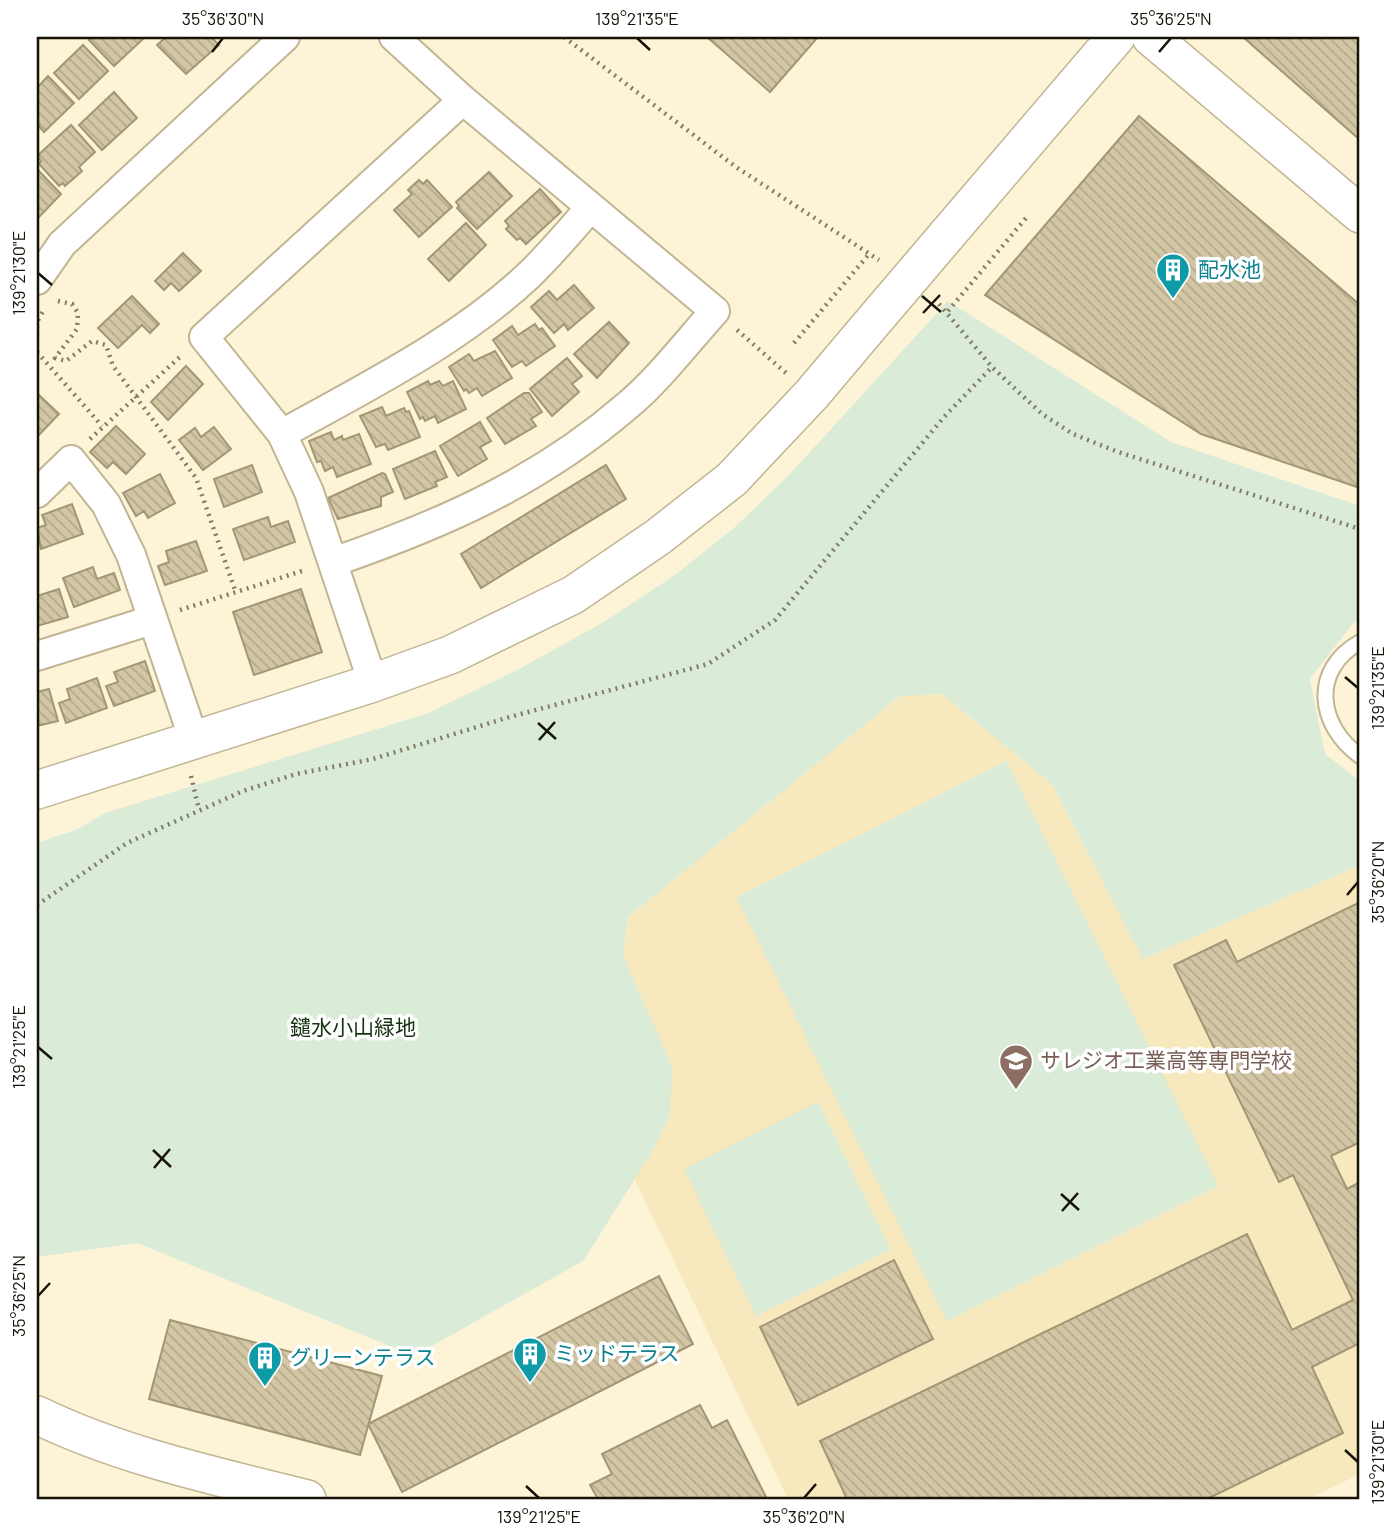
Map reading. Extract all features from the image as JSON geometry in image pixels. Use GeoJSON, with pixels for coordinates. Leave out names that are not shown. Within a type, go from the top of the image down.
{"type":"FeatureCollection","features":[{"type":"Feature","properties":{"kind":"street"},"geometry":{"type":"LineString","coordinates":[[37,280],[62,244],[285,37]]}},
{"type":"Feature","properties":{"kind":"street"},"geometry":{"type":"LineString","coordinates":[[333,562],[457,514],[541,471],[630,403],[715,311],[463,100],[394,37]]}},
{"type":"Feature","properties":{"kind":"street"},"geometry":{"type":"LineString","coordinates":[[37,790],[373,683],[450,655],[531,618],[573,595],[659,537],[747,463],[866,330],[1116,37]]}},
{"type":"Feature","properties":{"kind":"street"},"geometry":{"type":"LineString","coordinates":[[1151,37],[1360,214]]}},
{"type":"Feature","properties":{"kind":"street"},"geometry":{"type":"LineString","coordinates":[[373,683],[309,492],[282,434],[204,337],[463,100]]}},
{"type":"Feature","properties":{"kind":"street"},"geometry":{"type":"LineString","coordinates":[[282,434],[444,340],[489,309],[529,275],[590,208]]}},
{"type":"Feature","properties":{"kind":"street"},"geometry":{"type":"LineString","coordinates":[[37,493],[71,460],[106,504],[120,530],[194,740]]}},
{"type":"Feature","properties":{"kind":"street"},"geometry":{"type":"LineString","coordinates":[[37,656],[152,620]]}},
{"type":"Feature","properties":{"kind":"street"},"geometry":{"type":"LineString","coordinates":[[37,1415],[87,1438],[121,1449],[307,1499]]}},
{"type":"Feature","properties":{"kind":"lane"},"geometry":{"type":"LineString","coordinates":[[1360,642],[1340,658],[1329,677],[1325,702],[1330,724],[1342,743],[1360,756]]}},
{"type":"Feature","properties":{"kind":"path"},"geometry":{"type":"LineString","coordinates":[[565,37],[736,167],[879,260]]}},
{"type":"Feature","properties":{"kind":"path"},"geometry":{"type":"LineString","coordinates":[[948,311],[1026,218]]}},
{"type":"Feature","properties":{"kind":"path"},"geometry":{"type":"LineString","coordinates":[[794,342],[869,254]]}},
{"type":"Feature","properties":{"kind":"path"},"geometry":{"type":"LineString","coordinates":[[37,337],[37,319],[52,302],[62,300],[72,304],[78,313],[77,329],[55,358],[66,361],[92,341],[102,341],[106,345],[113,366],[196,478],[235,590]]}},
{"type":"Feature","properties":{"kind":"path"},"geometry":{"type":"LineString","coordinates":[[939,304],[948,311],[992,367],[1042,414],[1073,434],[1118,452],[1360,529]]}},
{"type":"Feature","properties":{"kind":"path"},"geometry":{"type":"LineString","coordinates":[[715,311],[790,376]]}},
{"type":"Feature","properties":{"kind":"path"},"geometry":{"type":"LineString","coordinates":[[71,460],[135,395],[204,337]]}},
{"type":"Feature","properties":{"kind":"path"},"geometry":{"type":"LineString","coordinates":[[37,352],[102,426]]}},
{"type":"Feature","properties":{"kind":"path"},"geometry":{"type":"LineString","coordinates":[[37,905],[127,843],[243,791],[296,774],[373,759],[506,718],[708,664],[775,620],[944,416],[992,367]]}},
{"type":"Feature","properties":{"kind":"path"},"geometry":{"type":"LineString","coordinates":[[152,620],[235,590],[333,562]]}},
{"type":"Feature","properties":{"kind":"path"},"geometry":{"type":"LineString","coordinates":[[191,776],[200,810]]}},
{"type":"Feature","properties":{"kind":"shaded area","name":"サレジオ工業高等専門学校"},"geometry":{"type":"Polygon","coordinates":[[[942,694],[1052,784],[1143,959],[1360,865],[1360,1474],[1308,1499],[788,1499],[634,1178],[652,1152],[623,956],[628,917],[900,696],[942,694]]]}},
{"type":"Feature","properties":{"kind":"green space","name":"鑓水小山緑地"},"geometry":{"type":"Polygon","coordinates":[[[948,301],[1171,442],[1360,506],[1360,620],[1354,622],[1310,679],[1325,754],[1360,781],[1360,865],[1143,959],[1052,784],[942,694],[900,696],[628,917],[623,956],[672,1066],[670,1115],[652,1152],[583,1261],[414,1356],[137,1243],[37,1257],[37,843],[78,829],[105,813],[426,714],[517,670],[604,622],[672,577],[734,528],[789,475],[948,301]]]}},
{"type":"Feature","properties":{"kind":"green space"},"geometry":{"type":"Polygon","coordinates":[[[1007,761],[1218,1186],[947,1321],[736,897],[1007,761]]]}},
{"type":"Feature","properties":{"kind":"green space"},"geometry":{"type":"Polygon","coordinates":[[[818,1102],[891,1249],[756,1316],[684,1169],[818,1102]]]}},
{"type":"Feature","properties":{"kind":"building"},"geometry":{"type":"Polygon","coordinates":[[[93,37],[144,38],[114,66],[89,40],[93,37]]]}},
{"type":"Feature","properties":{"kind":"building"},"geometry":{"type":"Polygon","coordinates":[[[166,37],[211,37],[219,45],[186,74],[157,45],[166,37]]]}},
{"type":"Feature","properties":{"kind":"building"},"geometry":{"type":"Polygon","coordinates":[[[707,37],[818,37],[770,92],[707,37]]]}},
{"type":"Feature","properties":{"kind":"building"},"geometry":{"type":"Polygon","coordinates":[[[1360,37],[1360,140],[1244,38],[1360,37]]]}},
{"type":"Feature","properties":{"kind":"building"},"geometry":{"type":"Polygon","coordinates":[[[83,45],[108,71],[79,99],[54,73],[83,45]]]}},
{"type":"Feature","properties":{"kind":"building"},"geometry":{"type":"Polygon","coordinates":[[[48,76],[74,103],[44,132],[37,124],[37,88],[48,76]]]}},
{"type":"Feature","properties":{"kind":"building"},"geometry":{"type":"Polygon","coordinates":[[[114,92],[137,118],[102,150],[79,125],[114,92]]]}},
{"type":"Feature","properties":{"kind":"building","name":"配水池"},"geometry":{"type":"Polygon","coordinates":[[[1139,116],[1360,305],[1360,488],[1201,434],[985,295],[1139,116]]]}},
{"type":"Feature","properties":{"kind":"building"},"geometry":{"type":"Polygon","coordinates":[[[71,125],[95,152],[79,167],[82,171],[65,186],[63,183],[59,186],[39,164],[41,161],[37,156],[71,125]]]}},
{"type":"Feature","properties":{"kind":"building"},"geometry":{"type":"Polygon","coordinates":[[[37,169],[61,194],[39,217],[37,216],[37,169]]]}},
{"type":"Feature","properties":{"kind":"building"},"geometry":{"type":"Polygon","coordinates":[[[489,172],[512,196],[477,229],[457,208],[459,206],[456,202],[489,172]]]}},
{"type":"Feature","properties":{"kind":"building"},"geometry":{"type":"Polygon","coordinates":[[[419,180],[423,184],[427,180],[452,207],[419,237],[394,210],[412,194],[408,190],[419,180]]]}},
{"type":"Feature","properties":{"kind":"building"},"geometry":{"type":"Polygon","coordinates":[[[540,189],[561,212],[526,244],[520,238],[517,240],[506,229],[509,226],[505,221],[540,189]]]}},
{"type":"Feature","properties":{"kind":"building"},"geometry":{"type":"Polygon","coordinates":[[[466,223],[486,245],[449,281],[428,259],[466,223]]]}},
{"type":"Feature","properties":{"kind":"building"},"geometry":{"type":"Polygon","coordinates":[[[183,253],[201,271],[179,291],[171,283],[164,290],[155,281],[183,253]]]}},
{"type":"Feature","properties":{"kind":"building"},"geometry":{"type":"Polygon","coordinates":[[[574,285],[594,308],[568,330],[564,324],[554,333],[531,307],[549,291],[557,300],[574,285]]]}},
{"type":"Feature","properties":{"kind":"building"},"geometry":{"type":"Polygon","coordinates":[[[132,296],[159,324],[150,333],[142,325],[118,348],[98,328],[132,296]]]}},
{"type":"Feature","properties":{"kind":"building"},"geometry":{"type":"Polygon","coordinates":[[[609,322],[629,343],[597,378],[574,354],[609,322]]]}},
{"type":"Feature","properties":{"kind":"building"},"geometry":{"type":"Polygon","coordinates":[[[535,324],[539,330],[542,328],[555,346],[526,366],[522,361],[512,367],[493,340],[512,326],[518,335],[535,324]]]}},
{"type":"Feature","properties":{"kind":"building"},"geometry":{"type":"Polygon","coordinates":[[[495,351],[512,378],[482,396],[477,388],[469,393],[466,389],[464,391],[449,367],[469,354],[474,361],[495,351]]]}},
{"type":"Feature","properties":{"kind":"building"},"geometry":{"type":"Polygon","coordinates":[[[567,358],[582,376],[572,384],[579,392],[552,416],[530,389],[567,358]]]}},
{"type":"Feature","properties":{"kind":"building"},"geometry":{"type":"Polygon","coordinates":[[[186,366],[203,384],[168,420],[151,402],[186,366]]]}},
{"type":"Feature","properties":{"kind":"building"},"geometry":{"type":"Polygon","coordinates":[[[428,381],[430,385],[439,381],[443,386],[453,381],[466,409],[438,423],[435,416],[425,421],[423,417],[420,419],[407,392],[428,381]]]}},
{"type":"Feature","properties":{"kind":"building"},"geometry":{"type":"Polygon","coordinates":[[[37,393],[59,414],[37,437],[37,393]]]}},
{"type":"Feature","properties":{"kind":"building"},"geometry":{"type":"Polygon","coordinates":[[[524,393],[529,393],[542,412],[531,419],[536,426],[505,444],[487,418],[524,393]]]}},
{"type":"Feature","properties":{"kind":"building"},"geometry":{"type":"Polygon","coordinates":[[[382,407],[386,416],[404,408],[406,412],[409,411],[420,437],[388,450],[385,444],[376,447],[360,416],[382,407]]]}},
{"type":"Feature","properties":{"kind":"building"},"geometry":{"type":"Polygon","coordinates":[[[480,422],[491,441],[480,447],[487,459],[458,476],[440,446],[480,422]]]}},
{"type":"Feature","properties":{"kind":"building"},"geometry":{"type":"Polygon","coordinates":[[[116,426],[145,454],[126,474],[113,462],[107,468],[90,452],[116,426]]]}},
{"type":"Feature","properties":{"kind":"building"},"geometry":{"type":"Polygon","coordinates":[[[214,427],[231,449],[203,470],[179,440],[195,428],[201,437],[214,427]]]}},
{"type":"Feature","properties":{"kind":"building"},"geometry":{"type":"Polygon","coordinates":[[[331,432],[334,440],[342,436],[343,440],[359,434],[371,464],[337,477],[333,467],[325,471],[321,461],[317,462],[309,441],[331,432]]]}},
{"type":"Feature","properties":{"kind":"building"},"geometry":{"type":"Polygon","coordinates":[[[435,451],[447,477],[435,482],[437,486],[405,499],[393,469],[435,451]]]}},
{"type":"Feature","properties":{"kind":"building"},"geometry":{"type":"Polygon","coordinates":[[[252,465],[262,492],[224,507],[214,479],[252,465]]]}},
{"type":"Feature","properties":{"kind":"building"},"geometry":{"type":"Polygon","coordinates":[[[606,465],[626,499],[481,588],[461,554],[606,465]]]}},
{"type":"Feature","properties":{"kind":"building"},"geometry":{"type":"Polygon","coordinates":[[[382,473],[393,492],[381,497],[381,506],[338,519],[328,498],[382,473]]]}},
{"type":"Feature","properties":{"kind":"building"},"geometry":{"type":"Polygon","coordinates":[[[160,474],[175,503],[148,518],[144,511],[136,516],[123,493],[160,474]]]}},
{"type":"Feature","properties":{"kind":"building"},"geometry":{"type":"Polygon","coordinates":[[[72,504],[83,534],[41,549],[37,528],[46,525],[42,515],[72,504]]]}},
{"type":"Feature","properties":{"kind":"building"},"geometry":{"type":"Polygon","coordinates":[[[268,517],[271,527],[288,521],[295,542],[244,560],[233,529],[268,517]]]}},
{"type":"Feature","properties":{"kind":"building"},"geometry":{"type":"Polygon","coordinates":[[[196,541],[207,571],[165,585],[158,566],[169,562],[166,551],[196,541]]]}},
{"type":"Feature","properties":{"kind":"building"},"geometry":{"type":"Polygon","coordinates":[[[93,567],[97,579],[114,573],[120,590],[74,607],[63,578],[93,567]]]}},
{"type":"Feature","properties":{"kind":"building"},"geometry":{"type":"Polygon","coordinates":[[[59,589],[68,617],[37,626],[37,596],[59,589]]]}},
{"type":"Feature","properties":{"kind":"building"},"geometry":{"type":"Polygon","coordinates":[[[301,589],[322,652],[254,675],[233,612],[301,589]]]}},
{"type":"Feature","properties":{"kind":"building"},"geometry":{"type":"Polygon","coordinates":[[[145,661],[155,691],[114,706],[106,686],[118,682],[114,672],[145,661]]]}},
{"type":"Feature","properties":{"kind":"building"},"geometry":{"type":"Polygon","coordinates":[[[97,678],[107,708],[66,723],[59,703],[70,699],[67,689],[97,678]]]}},
{"type":"Feature","properties":{"kind":"building"},"geometry":{"type":"Polygon","coordinates":[[[49,689],[58,721],[37,726],[37,692],[49,689]]]}},
{"type":"Feature","properties":{"kind":"building"},"geometry":{"type":"Polygon","coordinates":[[[1360,902],[1360,1142],[1331,1156],[1347,1189],[1360,1182],[1360,1343],[1312,1367],[1343,1433],[1207,1499],[847,1499],[820,1441],[1247,1234],[1292,1330],[1353,1300],[1293,1175],[1279,1182],[1174,965],[1226,940],[1237,962],[1360,902]]]}},
{"type":"Feature","properties":{"kind":"building"},"geometry":{"type":"Polygon","coordinates":[[[894,1260],[933,1339],[798,1405],[760,1327],[894,1260]]]}},
{"type":"Feature","properties":{"kind":"building","name":"ミッドテラス"},"geometry":{"type":"Polygon","coordinates":[[[659,1276],[693,1344],[402,1492],[368,1424],[659,1276]]]}},
{"type":"Feature","properties":{"kind":"building","name":"グリーンテラス"},"geometry":{"type":"Polygon","coordinates":[[[170,1320],[382,1376],[360,1455],[149,1399],[170,1320]]]}},
{"type":"Feature","properties":{"kind":"building"},"geometry":{"type":"Polygon","coordinates":[[[700,1405],[712,1428],[727,1420],[767,1499],[598,1499],[590,1485],[612,1474],[602,1454],[700,1405]]]}},
{"type":"Feature","properties":{"kind":"place","name":"配水池"},"geometry":{"type":"Point","coordinates":[1173,300]}},
{"type":"Feature","properties":{"kind":"place","name":"サレジオ工業高等専門学校"},"geometry":{"type":"Point","coordinates":[1016,1091]}},
{"type":"Feature","properties":{"kind":"place","name":"ミッドテラス"},"geometry":{"type":"Point","coordinates":[530,1384]}},
{"type":"Feature","properties":{"kind":"place","name":"グリーンテラス"},"geometry":{"type":"Point","coordinates":[265,1388]}}]}
